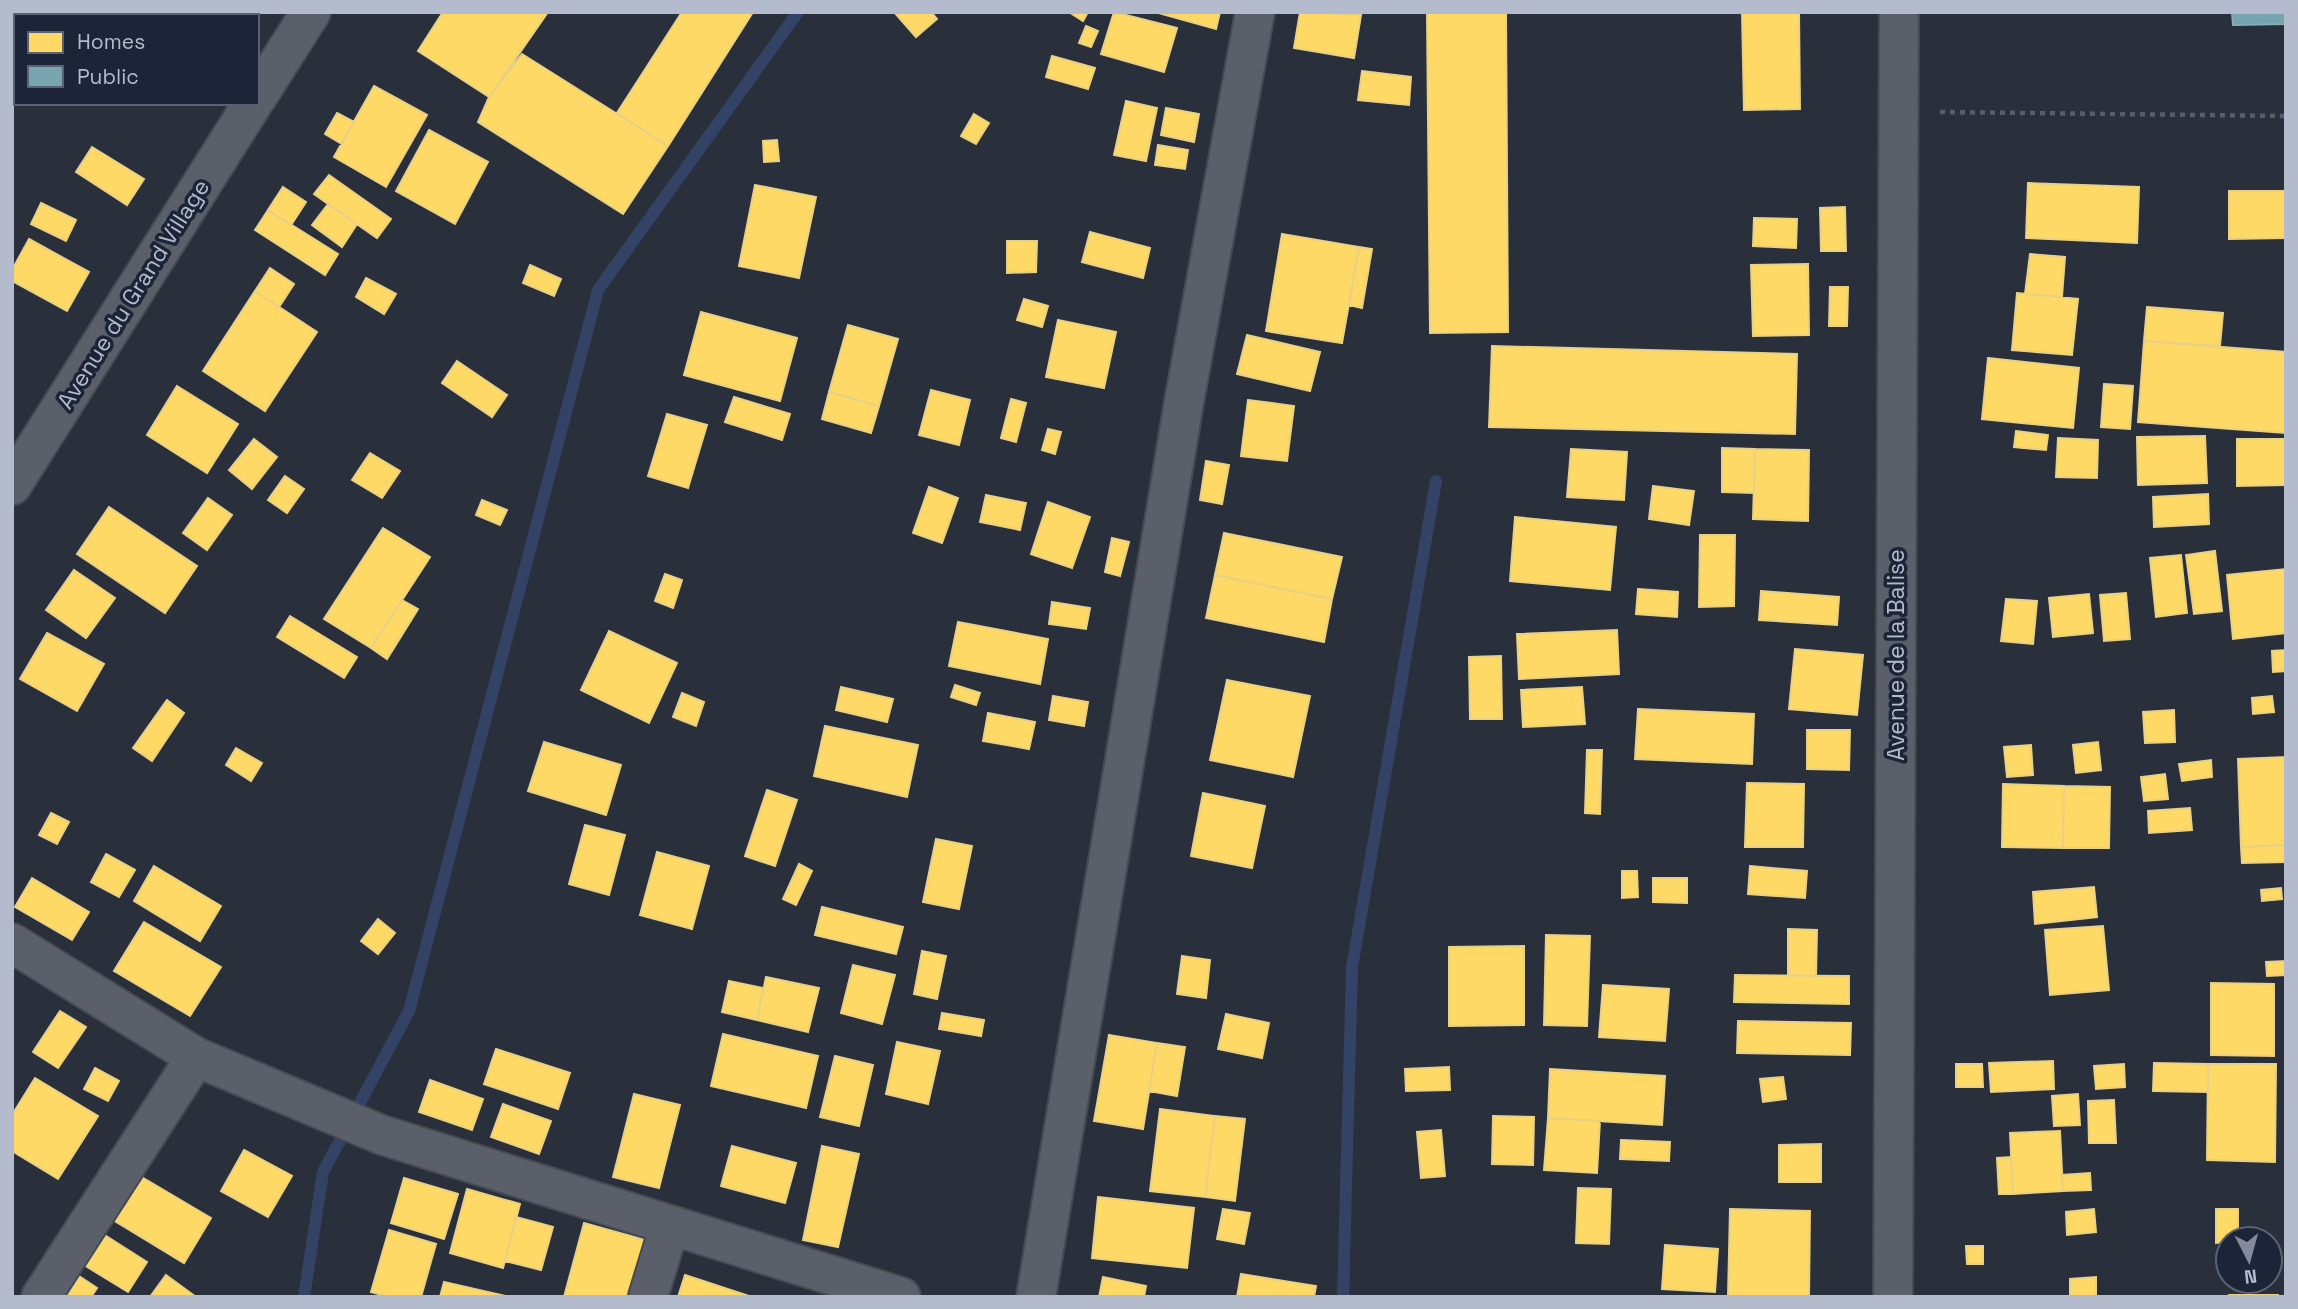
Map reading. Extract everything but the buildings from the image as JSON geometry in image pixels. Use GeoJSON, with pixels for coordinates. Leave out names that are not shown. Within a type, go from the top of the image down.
{"type":"FeatureCollection","features":[{"type":"Feature","properties":{"kind":"street"},"geometry":{"type":"LineString","coordinates":[[259,94],[311,12]]}},
{"type":"Feature","properties":{"kind":"street"},"geometry":{"type":"LineString","coordinates":[[1036,1297],[1184,402],[1255,12]]}},
{"type":"Feature","properties":{"kind":"street","name":"Avenue de la Balise"},"geometry":{"type":"LineString","coordinates":[[1893,1297],[1899,12]]}},
{"type":"Feature","properties":{"kind":"street","name":"Avenue du Grand Village"},"geometry":{"type":"LineString","coordinates":[[12,485],[252,105]]}},
{"type":"Feature","properties":{"kind":"street"},"geometry":{"type":"LineString","coordinates":[[12,943],[196,1057],[382,1135],[901,1297]]}},
{"type":"Feature","properties":{"kind":"street"},"geometry":{"type":"LineString","coordinates":[[41,1297],[196,1057]]}},
{"type":"Feature","properties":{"kind":"street"},"geometry":{"type":"LineString","coordinates":[[648,1297],[670,1225]]}},
{"type":"Feature","properties":{"kind":"path"},"geometry":{"type":"LineString","coordinates":[[1899,111],[2286,116]]}},
{"type":"Feature","properties":{"kind":"waterway"},"geometry":{"type":"LineString","coordinates":[[304,1297],[323,1172],[409,1011],[598,290],[798,12]]}},
{"type":"Feature","properties":{"kind":"waterway"},"geometry":{"type":"LineString","coordinates":[[1343,1297],[1352,967],[1436,481]]}}]}
